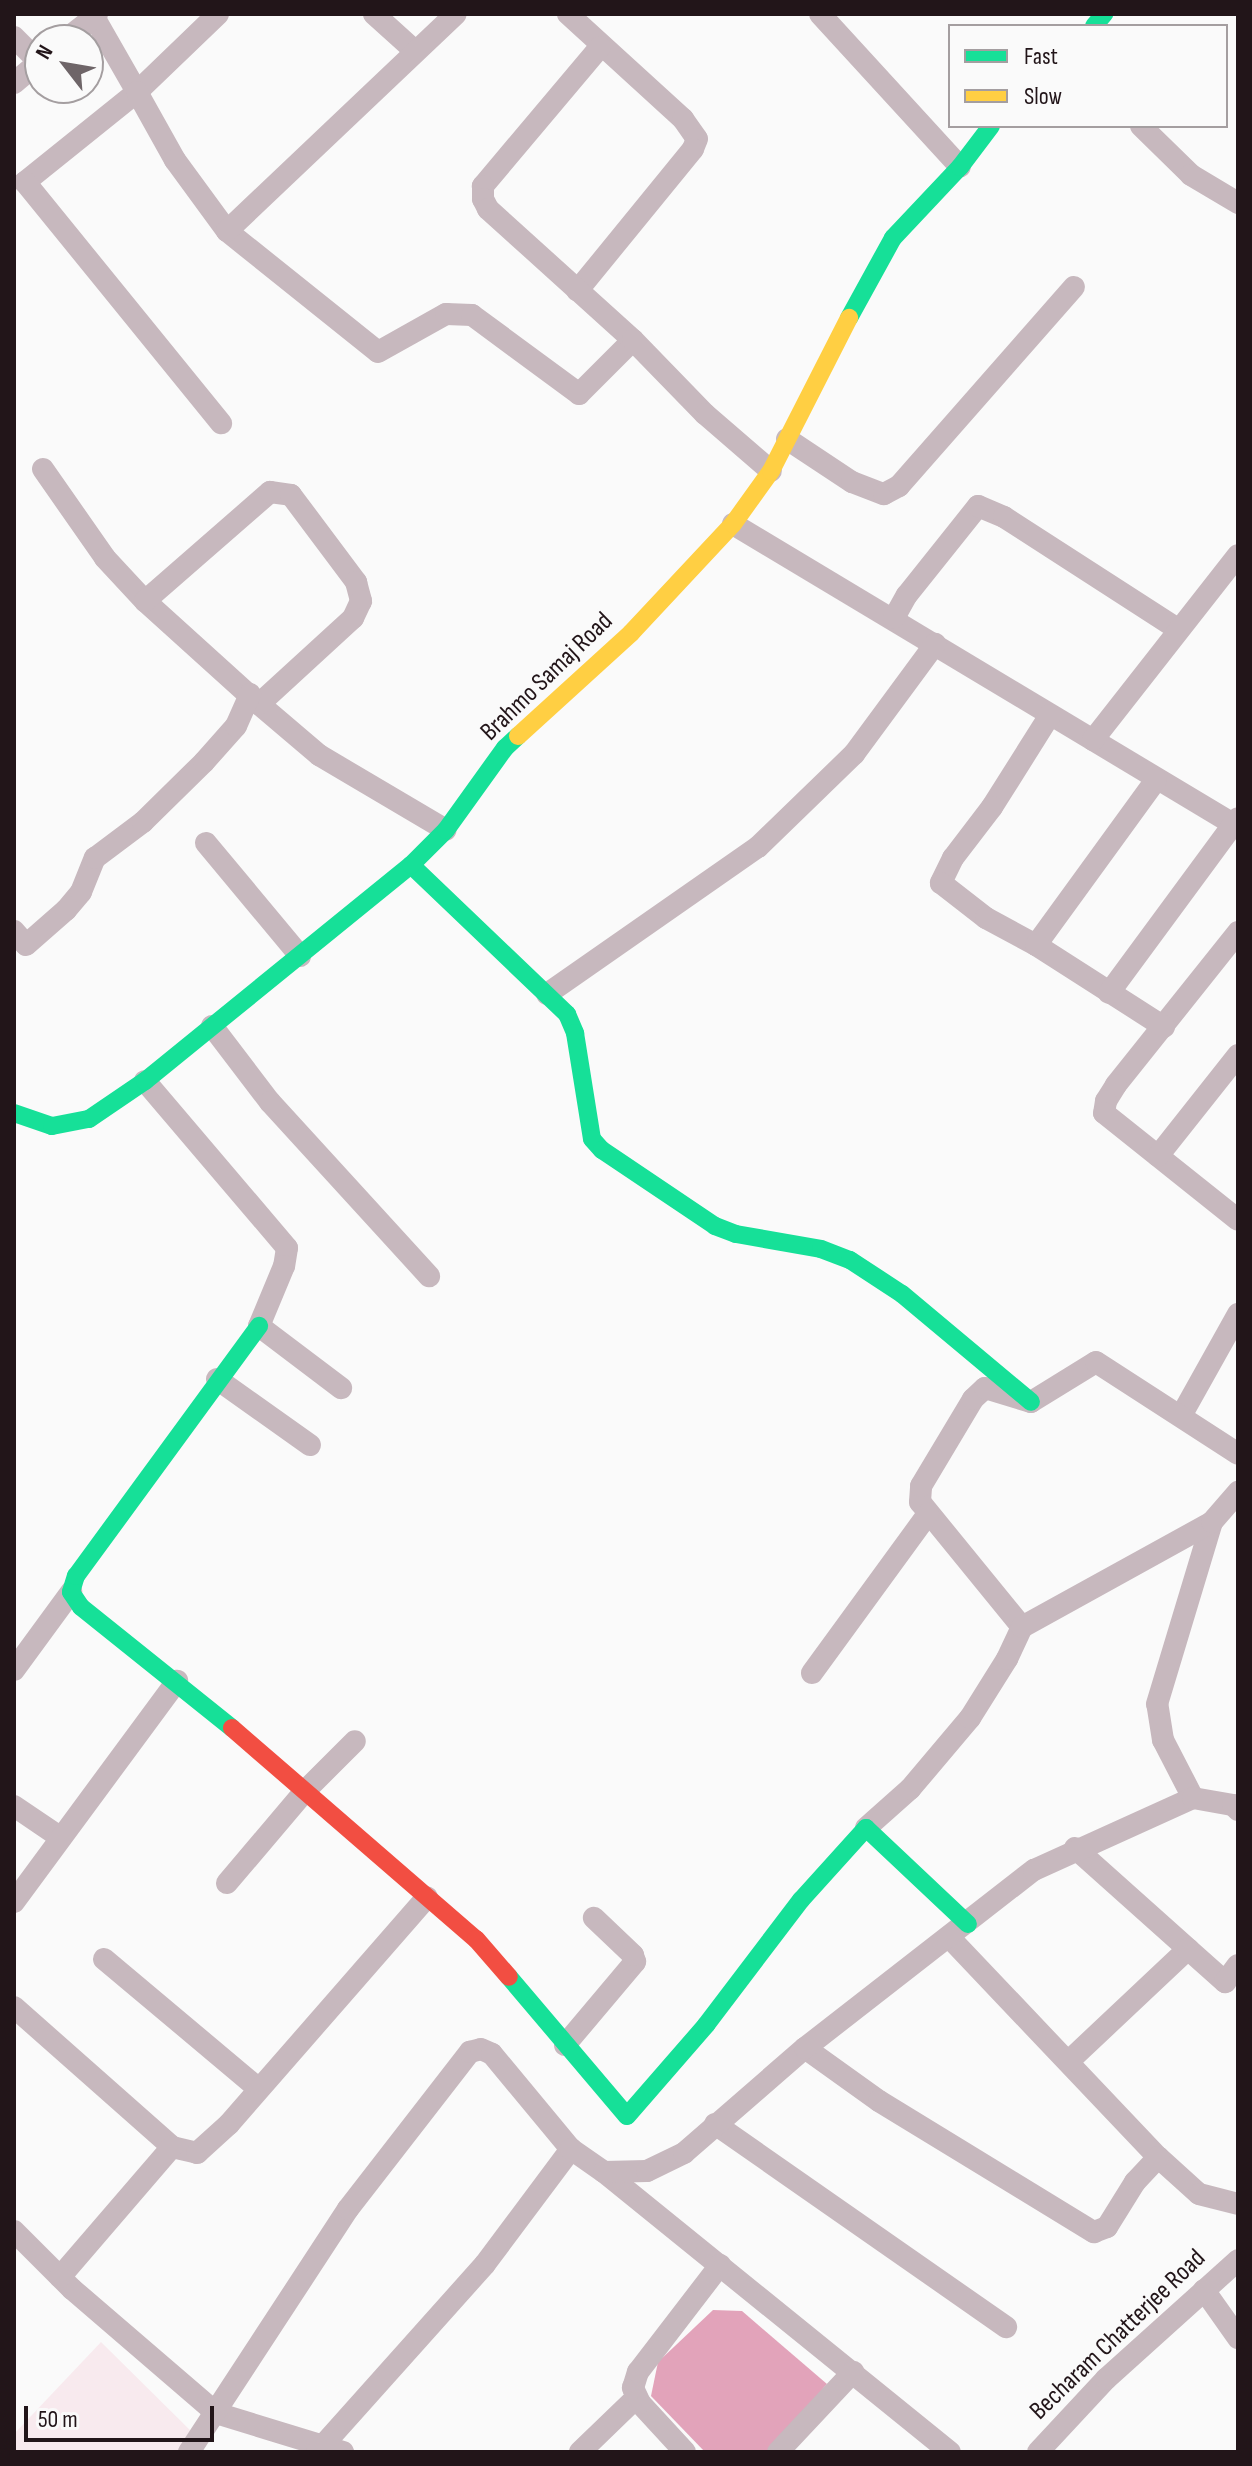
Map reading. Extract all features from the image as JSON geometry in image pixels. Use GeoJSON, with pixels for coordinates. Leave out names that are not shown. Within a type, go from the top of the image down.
{"type":"FeatureCollection","features":[{"type":"Feature","properties":{"kind":"street"},"geometry":{"type":"LineString","coordinates":[[218,14],[137,92],[19,187],[221,423]]}},
{"type":"Feature","properties":{"kind":"street"},"geometry":{"type":"LineString","coordinates":[[374,14],[415,51]]}},
{"type":"Feature","properties":{"kind":"street"},"geometry":{"type":"LineString","coordinates":[[227,231],[456,14]]}},
{"type":"Feature","properties":{"kind":"street"},"geometry":{"type":"LineString","coordinates":[[820,14],[960,167]]}},
{"type":"Feature","properties":{"kind":"street"},"geometry":{"type":"LineString","coordinates":[[95,16],[175,160],[227,231],[378,352],[446,314],[472,315],[579,394],[633,340]]}},
{"type":"Feature","properties":{"kind":"street"},"geometry":{"type":"LineString","coordinates":[[577,17],[600,47],[683,119],[697,139],[693,149],[577,291]]}},
{"type":"Feature","properties":{"kind":"street"},"geometry":{"type":"LineString","coordinates":[[600,47],[483,186],[488,209],[633,340],[705,414],[771,471]]}},
{"type":"Feature","properties":{"kind":"street","name":"Brahmo Samaj Road"},"geometry":{"type":"LineString","coordinates":[[14,1113],[52,1126],[89,1119],[145,1081],[300,956],[411,865],[446,830],[505,748],[631,633],[733,524],[771,471],[893,238],[960,167],[989,128]]}},
{"type":"Feature","properties":{"kind":"street"},"geometry":{"type":"LineString","coordinates":[[1143,128],[1191,175],[1238,203]]}},
{"type":"Feature","properties":{"kind":"street"},"geometry":{"type":"LineString","coordinates":[[787,439],[852,482],[884,494],[899,486],[1074,287]]}},
{"type":"Feature","properties":{"kind":"street"},"geometry":{"type":"LineString","coordinates":[[43,469],[105,558],[145,601],[254,699],[319,755],[446,830]]}},
{"type":"Feature","properties":{"kind":"street"},"geometry":{"type":"LineString","coordinates":[[14,931],[26,945],[66,910],[81,892],[95,858],[143,822],[204,762],[236,726],[254,699],[353,618],[361,601],[356,582],[291,495],[270,492],[145,601]]}},
{"type":"Feature","properties":{"kind":"street"},"geometry":{"type":"LineString","coordinates":[[894,618],[907,595],[978,506],[1004,517],[1178,629]]}},
{"type":"Feature","properties":{"kind":"street"},"geometry":{"type":"LineString","coordinates":[[733,524],[894,618],[1156,780],[1236,823],[1109,993]]}},
{"type":"Feature","properties":{"kind":"street"},"geometry":{"type":"LineString","coordinates":[[1093,740],[1178,629],[1235,563]]}},
{"type":"Feature","properties":{"kind":"street"},"geometry":{"type":"LineString","coordinates":[[547,994],[758,847],[854,754],[935,644]]}},
{"type":"Feature","properties":{"kind":"street"},"geometry":{"type":"LineString","coordinates":[[1050,715],[992,807],[953,858],[941,883],[986,918],[1036,945],[1164,1027]]}},
{"type":"Feature","properties":{"kind":"street"},"geometry":{"type":"LineString","coordinates":[[1036,945],[1156,780]]}},
{"type":"Feature","properties":{"kind":"street"},"geometry":{"type":"LineString","coordinates":[[206,843],[300,956]]}},
{"type":"Feature","properties":{"kind":"street"},"geometry":{"type":"LineString","coordinates":[[411,865],[567,1014],[575,1033],[592,1139],[602,1150],[715,1226],[736,1234],[821,1249],[850,1260],[902,1294],[1031,1402]]}},
{"type":"Feature","properties":{"kind":"street"},"geometry":{"type":"LineString","coordinates":[[14,965],[48,933],[87,905]]}},
{"type":"Feature","properties":{"kind":"street"},"geometry":{"type":"LineString","coordinates":[[1238,932],[1116,1085],[1106,1101],[1104,1113],[1238,1220]]}},
{"type":"Feature","properties":{"kind":"street"},"geometry":{"type":"LineString","coordinates":[[212,1026],[270,1102],[429,1276]]}},
{"type":"Feature","properties":{"kind":"street"},"geometry":{"type":"LineString","coordinates":[[1158,1156],[1238,1055]]}},
{"type":"Feature","properties":{"kind":"street"},"geometry":{"type":"LineString","coordinates":[[14,1670],[71,1592],[76,1576],[217,1379],[259,1326],[279,1280],[287,1248],[145,1081]]}},
{"type":"Feature","properties":{"kind":"street"},"geometry":{"type":"LineString","coordinates":[[1181,1416],[1238,1314]]}},
{"type":"Feature","properties":{"kind":"street"},"geometry":{"type":"LineString","coordinates":[[259,1326],[341,1388]]}},
{"type":"Feature","properties":{"kind":"street"},"geometry":{"type":"LineString","coordinates":[[1022,1627],[920,1502],[921,1486],[973,1399],[985,1388],[1031,1402],[1096,1362],[1238,1454]]}},
{"type":"Feature","properties":{"kind":"street"},"geometry":{"type":"LineString","coordinates":[[217,1379],[310,1445]]}},
{"type":"Feature","properties":{"kind":"street"},"geometry":{"type":"LineString","coordinates":[[71,1592],[81,1607],[177,1681],[476,1939],[627,2116],[706,2025],[801,1900],[866,1828],[910,1789],[970,1718],[1007,1659],[1022,1627],[1212,1522],[1238,1492]]}},
{"type":"Feature","properties":{"kind":"street"},"geometry":{"type":"LineString","coordinates":[[812,1673],[928,1514]]}},
{"type":"Feature","properties":{"kind":"street"},"geometry":{"type":"LineString","coordinates":[[1193,1798],[1163,1740],[1157,1704],[1212,1522]]}},
{"type":"Feature","properties":{"kind":"street"},"geometry":{"type":"LineString","coordinates":[[14,1902],[177,1681]]}},
{"type":"Feature","properties":{"kind":"street"},"geometry":{"type":"LineString","coordinates":[[227,1883],[306,1790],[355,1741]]}},
{"type":"Feature","properties":{"kind":"street"},"geometry":{"type":"LineString","coordinates":[[604,2172],[647,2171],[684,2153],[805,2048],[1034,1870],[1075,1848],[1193,1798],[1236,1805]]}},
{"type":"Feature","properties":{"kind":"street"},"geometry":{"type":"LineString","coordinates":[[14,1806],[60,1837]]}},
{"type":"Feature","properties":{"kind":"street"},"geometry":{"type":"LineString","coordinates":[[866,1828],[968,1924]]}},
{"type":"Feature","properties":{"kind":"street"},"geometry":{"type":"LineString","coordinates":[[1075,1848],[1188,1949],[1234,1979]]}},
{"type":"Feature","properties":{"kind":"street"},"geometry":{"type":"LineString","coordinates":[[14,2007],[172,2147],[197,2153],[229,2124],[427,1897]]}},
{"type":"Feature","properties":{"kind":"street"},"geometry":{"type":"LineString","coordinates":[[565,2045],[635,1962],[633,1955],[594,1918]]}},
{"type":"Feature","properties":{"kind":"street"},"geometry":{"type":"LineString","coordinates":[[949,1937],[1158,2157],[1199,2194],[1238,2204]]}},
{"type":"Feature","properties":{"kind":"street"},"geometry":{"type":"LineString","coordinates":[[1069,2061],[1188,1949]]}},
{"type":"Feature","properties":{"kind":"street"},"geometry":{"type":"LineString","coordinates":[[104,1959],[258,2088]]}},
{"type":"Feature","properties":{"kind":"street"},"geometry":{"type":"LineString","coordinates":[[805,2048],[879,2101],[1094,2232],[1107,2227],[1135,2182],[1158,2157]]}},
{"type":"Feature","properties":{"kind":"street"},"geometry":{"type":"LineString","coordinates":[[189,2452],[348,2209],[470,2052],[481,2049],[492,2054],[571,2149],[604,2172],[950,2452]]}},
{"type":"Feature","properties":{"kind":"street"},"geometry":{"type":"LineString","coordinates":[[715,2124],[1006,2327]]}},
{"type":"Feature","properties":{"kind":"street"},"geometry":{"type":"LineString","coordinates":[[60,2277],[172,2147]]}},
{"type":"Feature","properties":{"kind":"street"},"geometry":{"type":"LineString","coordinates":[[14,2231],[60,2277],[216,2413],[328,2450],[485,2264],[571,2149]]}},
{"type":"Feature","properties":{"kind":"street","name":"Becharam Chatterjee Road"},"geometry":{"type":"LineString","coordinates":[[1038,2452],[1106,2379],[1238,2260]]}},
{"type":"Feature","properties":{"kind":"street"},"geometry":{"type":"LineString","coordinates":[[685,2452],[637,2397],[633,2388],[638,2372],[720,2265]]}},
{"type":"Feature","properties":{"kind":"street"},"geometry":{"type":"LineString","coordinates":[[1204,2290],[1238,2338]]}},
{"type":"Feature","properties":{"kind":"street"},"geometry":{"type":"LineString","coordinates":[[778,2452],[853,2372]]}},
{"type":"Feature","properties":{"kind":"street"},"geometry":{"type":"LineString","coordinates":[[580,2452],[637,2397]]}},
{"type":"Feature","properties":{"kind":"shaded area"},"geometry":{"type":"Polygon","coordinates":[[[713,2310],[742,2311],[827,2384],[768,2452],[705,2452],[651,2396],[658,2362],[713,2310]]]}},
{"type":"Feature","properties":{"kind":"shaded area"},"geometry":{"type":"Polygon","coordinates":[[[101,2342],[199,2439],[189,2452],[14,2452],[14,2434],[101,2342]]]}},
{"type":"Feature","properties":{"kind":"traffic: fast"},"geometry":{"type":"LineString","coordinates":[[1096,24],[1104,14]]}},
{"type":"Feature","properties":{"kind":"traffic: fast"},"geometry":{"type":"LineString","coordinates":[[849,318],[893,238],[960,167],[989,128]]}},
{"type":"Feature","properties":{"kind":"traffic: fast"},"geometry":{"type":"LineString","coordinates":[[14,1113],[52,1126],[89,1119],[145,1081],[411,865],[446,830],[505,748],[518,736]]}},
{"type":"Feature","properties":{"kind":"traffic: fast"},"geometry":{"type":"LineString","coordinates":[[411,865],[567,1014],[575,1033],[592,1139],[602,1150],[715,1226],[736,1234],[821,1249],[850,1260],[902,1294],[1031,1402]]}},
{"type":"Feature","properties":{"kind":"traffic: fast"},"geometry":{"type":"LineString","coordinates":[[232,1728],[81,1607],[71,1592],[76,1576],[259,1326]]}},
{"type":"Feature","properties":{"kind":"traffic: fast"},"geometry":{"type":"LineString","coordinates":[[509,1977],[627,2116],[706,2025],[801,1900],[866,1828],[968,1924]]}},
{"type":"Feature","properties":{"kind":"traffic: slow"},"geometry":{"type":"LineString","coordinates":[[518,736],[631,633],[733,524],[771,471],[849,318]]}},
{"type":"Feature","properties":{"kind":"traffic: jam"},"geometry":{"type":"LineString","coordinates":[[232,1728],[476,1939],[509,1977]]}}]}
